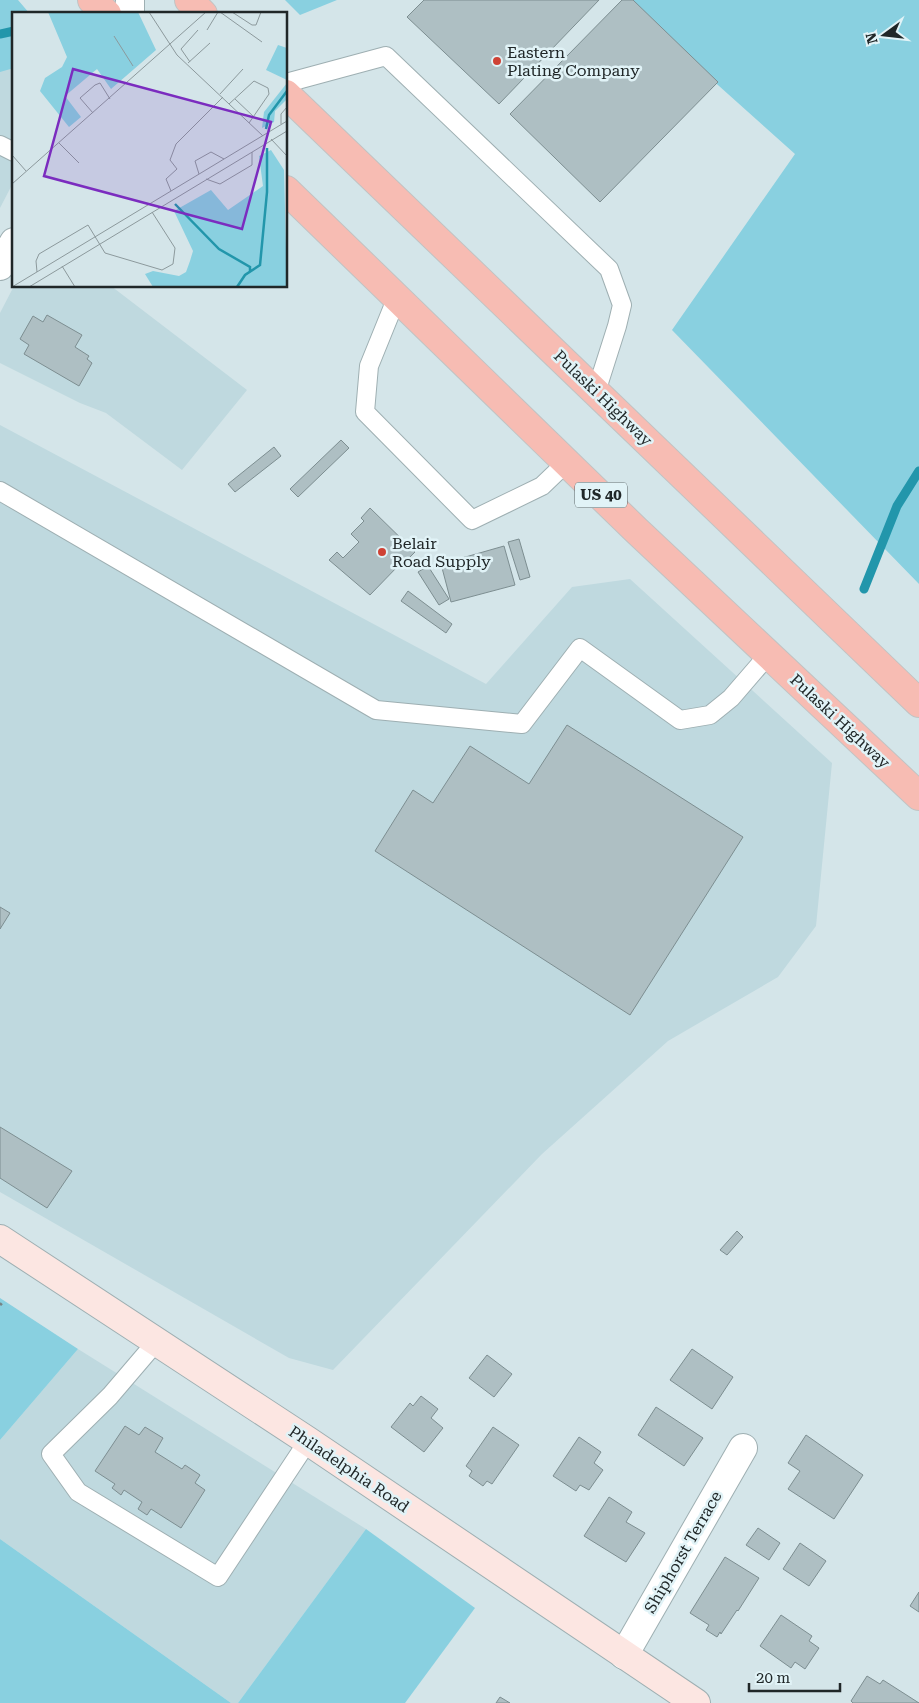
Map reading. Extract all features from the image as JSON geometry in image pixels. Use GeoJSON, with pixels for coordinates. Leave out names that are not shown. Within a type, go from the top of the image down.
{"type":"FeatureCollection","features":[{"type":"Feature","properties":{"kind":"highway"},"geometry":{"type":"LineString","coordinates":[[92,0],[104,12]]}},
{"type":"Feature","properties":{"kind":"highway"},"geometry":{"type":"LineString","coordinates":[[189,0],[201,12]]}},
{"type":"Feature","properties":{"kind":"highway","name":"Pulaski Highway"},"geometry":{"type":"LineString","coordinates":[[288,96],[919,703]]}},
{"type":"Feature","properties":{"kind":"highway","name":"Pulaski Highway"},"geometry":{"type":"LineString","coordinates":[[288,192],[567,462],[919,796]]}},
{"type":"Feature","properties":{"kind":"main road","name":"Philadelphia Road"},"geometry":{"type":"LineString","coordinates":[[0,1239],[308,1441],[696,1703]]}},
{"type":"Feature","properties":{"kind":"street"},"geometry":{"type":"LineString","coordinates":[[0,266],[12,245]]}},
{"type":"Feature","properties":{"kind":"street","name":"Shiphorst Terrace"},"geometry":{"type":"LineString","coordinates":[[624,1655],[743,1448]]}},
{"type":"Feature","properties":{"kind":"lane"},"geometry":{"type":"LineString","coordinates":[[288,82],[386,56],[608,269],[622,305],[618,326],[596,392]]}},
{"type":"Feature","properties":{"kind":"lane"},"geometry":{"type":"LineString","coordinates":[[0,145],[12,151]]}},
{"type":"Feature","properties":{"kind":"lane"},"geometry":{"type":"LineString","coordinates":[[397,297],[369,366],[365,412],[472,520],[542,486],[567,462]]}},
{"type":"Feature","properties":{"kind":"lane"},"geometry":{"type":"LineString","coordinates":[[0,491],[376,710],[522,724],[580,648],[680,720],[710,715],[732,698],[769,654]]}},
{"type":"Feature","properties":{"kind":"lane"},"geometry":{"type":"LineString","coordinates":[[156,1341],[110,1396],[51,1454],[78,1492],[218,1577],[308,1441]]}},
{"type":"Feature","properties":{"kind":"path"},"geometry":{"type":"LineString","coordinates":[[0,1306],[4,1301]]}},
{"type":"Feature","properties":{"kind":"shaded area"},"geometry":{"type":"Polygon","coordinates":[[[0,0],[18,0],[28,12],[12,12],[12,69],[0,72],[0,0]]]}},
{"type":"Feature","properties":{"kind":"shaded area"},"geometry":{"type":"Polygon","coordinates":[[[285,0],[337,0],[300,15],[285,0]]]}},
{"type":"Feature","properties":{"kind":"shaded area"},"geometry":{"type":"Polygon","coordinates":[[[623,0],[919,0],[919,584],[672,330],[795,154],[623,0]]]}},
{"type":"Feature","properties":{"kind":"shaded area"},"geometry":{"type":"Polygon","coordinates":[[[12,68],[12,185],[0,208],[0,71],[12,68]]]}},
{"type":"Feature","properties":{"kind":"shaded area"},"geometry":{"type":"Polygon","coordinates":[[[13,288],[114,288],[247,390],[182,470],[106,413],[80,403],[0,363],[0,313],[13,288]]]}},
{"type":"Feature","properties":{"kind":"shaded area"},"geometry":{"type":"Polygon","coordinates":[[[0,425],[486,684],[572,587],[630,579],[832,763],[816,926],[778,977],[668,1041],[542,1154],[333,1370],[289,1358],[0,1192],[0,425]]]}},
{"type":"Feature","properties":{"kind":"shaded area"},"geometry":{"type":"Polygon","coordinates":[[[0,1298],[78,1349],[0,1440],[0,1298]]]}},
{"type":"Feature","properties":{"kind":"shaded area"},"geometry":{"type":"Polygon","coordinates":[[[78,1349],[366,1529],[238,1703],[231,1703],[0,1539],[0,1440],[78,1349]]]}},
{"type":"Feature","properties":{"kind":"shaded area"},"geometry":{"type":"Polygon","coordinates":[[[366,1529],[475,1608],[405,1703],[238,1703],[366,1529]]]}},
{"type":"Feature","properties":{"kind":"shaded area"},"geometry":{"type":"Polygon","coordinates":[[[0,1539],[231,1703],[0,1703],[0,1539]]]}},
{"type":"Feature","properties":{"kind":"building","name":"Eastern Plating Company"},"geometry":{"type":"Polygon","coordinates":[[[424,0],[599,0],[499,104],[407,17],[424,0]]]}},
{"type":"Feature","properties":{"kind":"building"},"geometry":{"type":"Polygon","coordinates":[[[622,0],[633,0],[718,82],[600,202],[510,114],[622,0]]]}},
{"type":"Feature","properties":{"kind":"building"},"geometry":{"type":"Polygon","coordinates":[[[47,315],[82,335],[75,347],[89,356],[87,359],[92,363],[79,386],[24,354],[29,345],[20,339],[33,316],[43,322],[47,315]]]}},
{"type":"Feature","properties":{"kind":"building"},"geometry":{"type":"Polygon","coordinates":[[[341,440],[349,448],[298,497],[290,489],[341,440]]]}},
{"type":"Feature","properties":{"kind":"building"},"geometry":{"type":"Polygon","coordinates":[[[274,447],[281,456],[235,492],[228,484],[274,447]]]}},
{"type":"Feature","properties":{"kind":"building","name":"Belair Road Supply"},"geometry":{"type":"Polygon","coordinates":[[[370,508],[415,552],[404,563],[399,558],[396,561],[399,565],[370,595],[329,560],[337,552],[343,558],[359,542],[351,534],[364,521],[361,518],[370,508]]]}},
{"type":"Feature","properties":{"kind":"building"},"geometry":{"type":"Polygon","coordinates":[[[519,539],[530,577],[520,580],[508,542],[519,539]]]}},
{"type":"Feature","properties":{"kind":"building"},"geometry":{"type":"Polygon","coordinates":[[[504,546],[515,585],[451,602],[441,564],[504,546]]]}},
{"type":"Feature","properties":{"kind":"building"},"geometry":{"type":"Polygon","coordinates":[[[428,566],[449,599],[439,605],[418,572],[428,566]]]}},
{"type":"Feature","properties":{"kind":"building"},"geometry":{"type":"Polygon","coordinates":[[[408,591],[452,624],[446,633],[401,601],[408,591]]]}},
{"type":"Feature","properties":{"kind":"building"},"geometry":{"type":"Polygon","coordinates":[[[567,725],[743,837],[630,1015],[375,851],[413,790],[433,803],[470,746],[529,784],[567,725]]]}},
{"type":"Feature","properties":{"kind":"building"},"geometry":{"type":"Polygon","coordinates":[[[0,907],[10,913],[0,929],[0,907]]]}},
{"type":"Feature","properties":{"kind":"building"},"geometry":{"type":"Polygon","coordinates":[[[0,1127],[72,1171],[47,1208],[0,1178],[0,1127]]]}},
{"type":"Feature","properties":{"kind":"building"},"geometry":{"type":"Polygon","coordinates":[[[737,1231],[743,1237],[727,1255],[720,1250],[737,1231]]]}},
{"type":"Feature","properties":{"kind":"building"},"geometry":{"type":"Polygon","coordinates":[[[692,1349],[733,1377],[712,1409],[670,1380],[692,1349]]]}},
{"type":"Feature","properties":{"kind":"building"},"geometry":{"type":"Polygon","coordinates":[[[487,1355],[512,1374],[494,1397],[469,1378],[487,1355]]]}},
{"type":"Feature","properties":{"kind":"building"},"geometry":{"type":"Polygon","coordinates":[[[421,1396],[438,1409],[431,1418],[443,1428],[424,1452],[391,1427],[410,1403],[413,1406],[421,1396]]]}},
{"type":"Feature","properties":{"kind":"building"},"geometry":{"type":"Polygon","coordinates":[[[656,1407],[703,1438],[684,1466],[638,1435],[656,1407]]]}},
{"type":"Feature","properties":{"kind":"building"},"geometry":{"type":"Polygon","coordinates":[[[125,1426],[139,1435],[145,1427],[163,1438],[155,1452],[182,1469],[185,1465],[200,1475],[195,1483],[205,1490],[181,1528],[151,1509],[147,1515],[138,1509],[142,1502],[124,1490],[121,1495],[112,1488],[115,1484],[95,1471],[125,1426]]]}},
{"type":"Feature","properties":{"kind":"building"},"geometry":{"type":"Polygon","coordinates":[[[493,1427],[519,1445],[492,1484],[487,1481],[483,1486],[469,1476],[472,1471],[466,1466],[493,1427]]]}},
{"type":"Feature","properties":{"kind":"building"},"geometry":{"type":"Polygon","coordinates":[[[806,1435],[863,1475],[834,1519],[788,1489],[800,1471],[788,1463],[806,1435]]]}},
{"type":"Feature","properties":{"kind":"building"},"geometry":{"type":"Polygon","coordinates":[[[579,1437],[601,1452],[594,1463],[603,1470],[589,1490],[580,1485],[576,1491],[553,1476],[579,1437]]]}},
{"type":"Feature","properties":{"kind":"building"},"geometry":{"type":"Polygon","coordinates":[[[609,1497],[632,1512],[626,1522],[645,1533],[626,1562],[584,1536],[609,1497]]]}},
{"type":"Feature","properties":{"kind":"building"},"geometry":{"type":"Polygon","coordinates":[[[758,1528],[780,1543],[769,1560],[746,1545],[758,1528]]]}},
{"type":"Feature","properties":{"kind":"building"},"geometry":{"type":"Polygon","coordinates":[[[800,1543],[826,1561],[809,1586],[783,1569],[800,1543]]]}},
{"type":"Feature","properties":{"kind":"building"},"geometry":{"type":"Polygon","coordinates":[[[725,1557],[759,1578],[738,1611],[717,1637],[706,1630],[709,1625],[690,1613],[725,1557]]]}},
{"type":"Feature","properties":{"kind":"building"},"geometry":{"type":"Polygon","coordinates":[[[919,1592],[919,1612],[910,1606],[919,1592]]]}},
{"type":"Feature","properties":{"kind":"building"},"geometry":{"type":"Polygon","coordinates":[[[781,1615],[812,1636],[809,1641],[819,1648],[805,1669],[795,1662],[791,1668],[760,1646],[781,1615]]]}},
{"type":"Feature","properties":{"kind":"building"},"geometry":{"type":"Polygon","coordinates":[[[867,1676],[880,1684],[883,1680],[919,1703],[853,1703],[851,1701],[867,1676]]]}},
{"type":"Feature","properties":{"kind":"building"},"geometry":{"type":"Polygon","coordinates":[[[500,1697],[510,1703],[496,1703],[500,1697]]]}},
{"type":"Feature","properties":{"kind":"waterway"},"geometry":{"type":"LineString","coordinates":[[0,34],[12,31]]}},
{"type":"Feature","properties":{"kind":"waterway"},"geometry":{"type":"LineString","coordinates":[[864,589],[897,506],[919,471]]}},
{"type":"Feature","properties":{"kind":"place","name":"Eastern Plating Company"},"geometry":{"type":"Point","coordinates":[497,61]}},
{"type":"Feature","properties":{"kind":"place","name":"Belair Road Supply"},"geometry":{"type":"Point","coordinates":[382,552]}}]}
